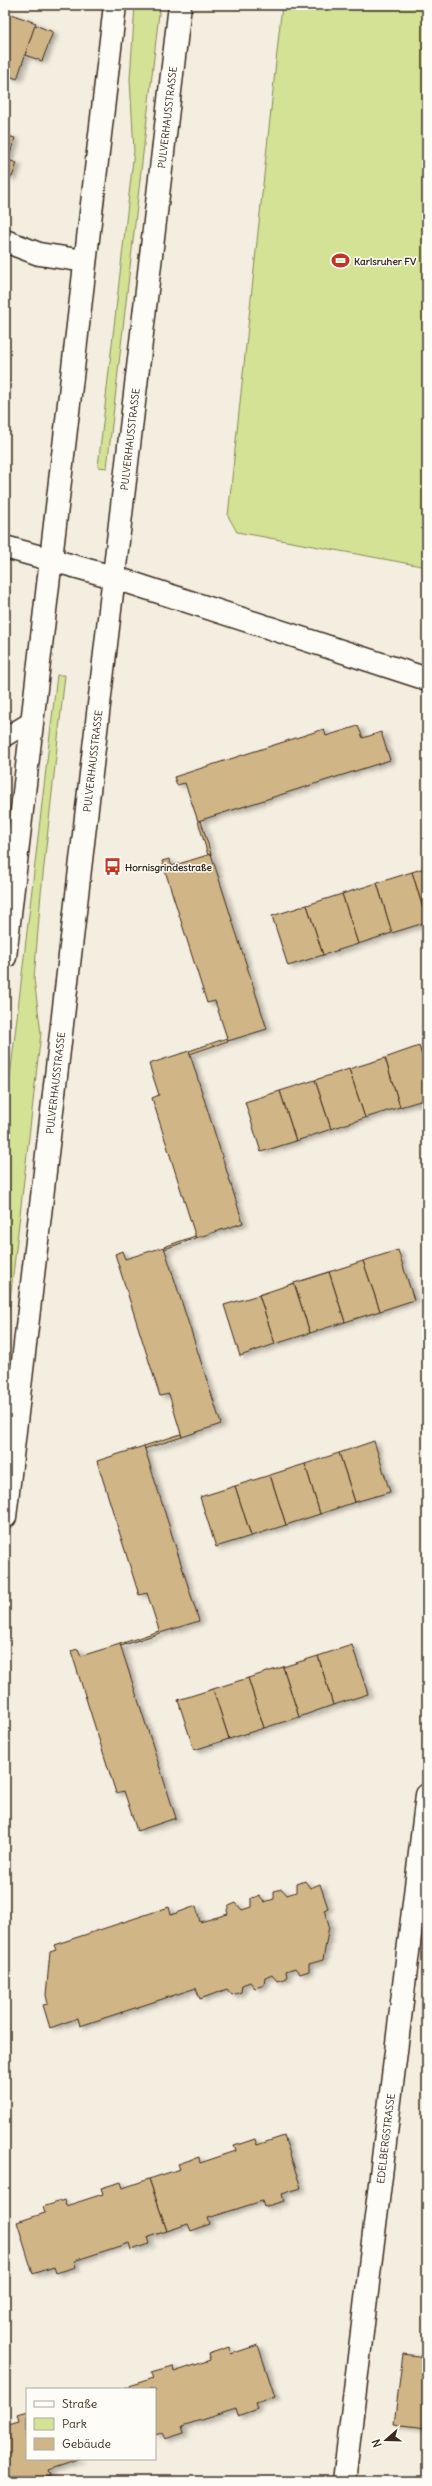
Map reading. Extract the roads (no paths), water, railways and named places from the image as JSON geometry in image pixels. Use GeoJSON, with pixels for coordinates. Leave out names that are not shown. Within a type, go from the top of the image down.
{"type":"FeatureCollection","features":[{"type":"Feature","properties":{"kind":"main road"},"geometry":{"type":"LineString","coordinates":[[5,957],[115,5]]}},
{"type":"Feature","properties":{"kind":"main road","name":"PULVERHAUSSTRASSE"},"geometry":{"type":"LineString","coordinates":[[5,1517],[180,5]]}},
{"type":"Feature","properties":{"kind":"main road"},"geometry":{"type":"LineString","coordinates":[[5,241],[39,254],[85,261]]}},
{"type":"Feature","properties":{"kind":"main road"},"geometry":{"type":"LineString","coordinates":[[5,547],[50,561],[113,577],[427,679]]}},
{"type":"Feature","properties":{"kind":"main road","name":"EDELBERGSTRASSE"},"geometry":{"type":"LineString","coordinates":[[344,2481],[419,1927],[427,1795]]}},
{"type":"Feature","properties":{"kind":"lane"},"geometry":{"type":"LineString","coordinates":[[5,737],[33,720]]}},
{"type":"Feature","properties":{"kind":"place","name":"Karlsruher FV"},"geometry":{"type":"Point","coordinates":[341,261]}},
{"type":"Feature","properties":{"kind":"place","name":"Hornisgrindestraße"},"geometry":{"type":"Point","coordinates":[112,867]}}]}
